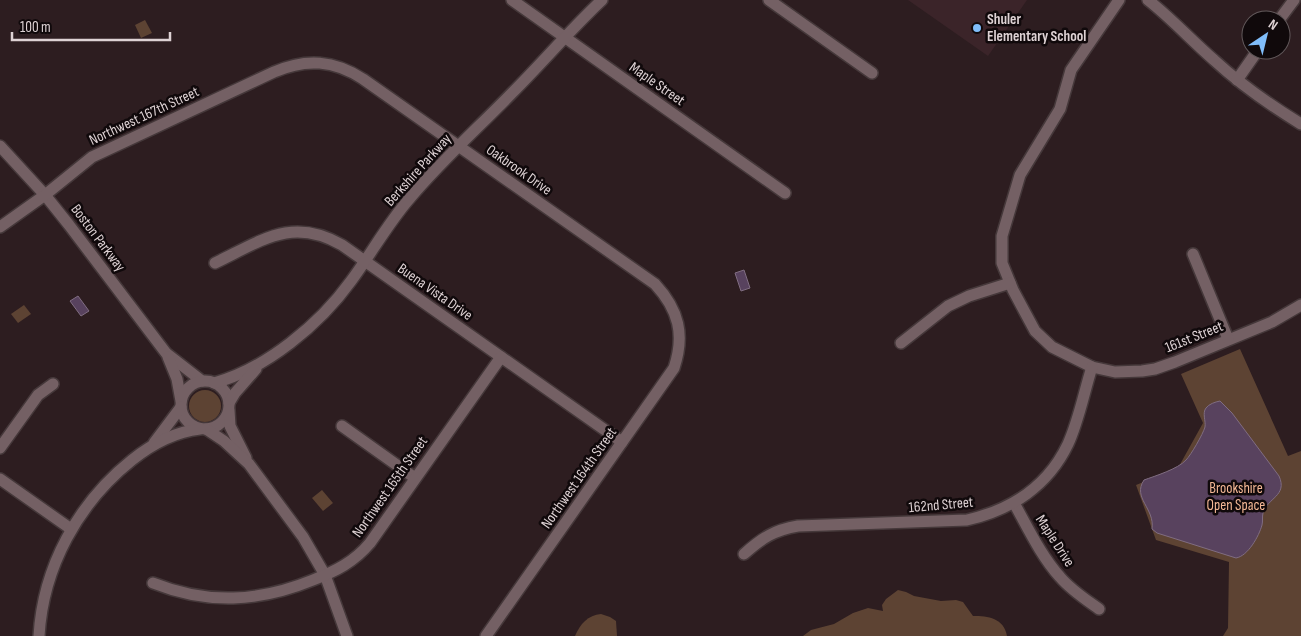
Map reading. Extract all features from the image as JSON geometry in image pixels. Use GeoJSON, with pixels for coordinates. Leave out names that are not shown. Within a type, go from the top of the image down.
{"type":"FeatureCollection","features":[{"type":"Feature","properties":{"kind":"street","name":"Maple Street"},"geometry":{"type":"LineString","coordinates":[[512,0],[785,193]]}},
{"type":"Feature","properties":{"kind":"street","name":"Berkshire Parkway"},"geometry":{"type":"LineString","coordinates":[[229,406],[242,384],[261,364],[301,333],[350,283],[408,199],[602,0]]}},
{"type":"Feature","properties":{"kind":"street"},"geometry":{"type":"LineString","coordinates":[[769,0],[872,73]]}},
{"type":"Feature","properties":{"kind":"street","name":"161st Street"},"geometry":{"type":"LineString","coordinates":[[1119,0],[1071,70],[1060,109],[1020,175],[1002,236],[1002,263],[1010,283],[1035,331],[1052,347],[1092,367],[1115,372],[1128,372],[1155,369],[1278,319],[1301,305]]}},
{"type":"Feature","properties":{"kind":"street"},"geometry":{"type":"LineString","coordinates":[[1148,0],[1238,80],[1301,124]]}},
{"type":"Feature","properties":{"kind":"street"},"geometry":{"type":"LineString","coordinates":[[1238,80],[1251,60]]}},
{"type":"Feature","properties":{"kind":"street","name":"Oakbrook Drive"},"geometry":{"type":"LineString","coordinates":[[317,62],[340,66],[352,71],[655,284],[671,305],[679,330]]}},
{"type":"Feature","properties":{"kind":"street","name":"Northwest 167th Street"},"geometry":{"type":"LineString","coordinates":[[0,228],[92,157],[288,66],[317,62]]}},
{"type":"Feature","properties":{"kind":"street","name":"Boston Parkway"},"geometry":{"type":"LineString","coordinates":[[0,146],[45,195],[166,353],[177,379],[181,404]]}},
{"type":"Feature","properties":{"kind":"street","name":"Buena Vista Drive"},"geometry":{"type":"LineString","coordinates":[[215,263],[270,237],[288,232],[308,231],[327,236],[366,261],[622,442]]}},
{"type":"Feature","properties":{"kind":"street"},"geometry":{"type":"LineString","coordinates":[[1193,254],[1228,339]]}},
{"type":"Feature","properties":{"kind":"street"},"geometry":{"type":"LineString","coordinates":[[902,343],[948,306],[969,296],[1010,283]]}},
{"type":"Feature","properties":{"kind":"street","name":"Northwest 164th Street"},"geometry":{"type":"LineString","coordinates":[[486,636],[674,368],[678,355],[679,330]]}},
{"type":"Feature","properties":{"kind":"street","name":"Boston Parkway"},"geometry":{"type":"LineString","coordinates":[[166,353],[202,381]]}},
{"type":"Feature","properties":{"kind":"street","name":"Northwest 165th Street"},"geometry":{"type":"LineString","coordinates":[[153,583],[187,594],[228,599],[270,595],[325,575],[350,563],[370,543],[501,357]]}},
{"type":"Feature","properties":{"kind":"street","name":"Berkshire Parkway"},"geometry":{"type":"LineString","coordinates":[[214,383],[261,364]]}},
{"type":"Feature","properties":{"kind":"street","name":"162nd Street"},"geometry":{"type":"LineString","coordinates":[[744,554],[763,538],[783,529],[798,526],[967,520],[1014,503],[1033,490],[1060,460],[1071,436],[1092,367]]}},
{"type":"Feature","properties":{"kind":"street"},"geometry":{"type":"LineString","coordinates":[[153,445],[181,404],[186,390],[202,381],[214,383],[224,391],[229,406],[230,426],[248,464]]}},
{"type":"Feature","properties":{"kind":"street"},"geometry":{"type":"LineString","coordinates":[[0,448],[38,395],[53,384]]}},
{"type":"Feature","properties":{"kind":"street"},"geometry":{"type":"LineString","coordinates":[[181,404],[185,419],[194,427],[203,429],[224,441],[248,464],[303,536],[325,575],[347,636]]}},
{"type":"Feature","properties":{"kind":"street"},"geometry":{"type":"LineString","coordinates":[[39,636],[43,604],[48,584],[62,546],[71,529],[108,480],[153,445],[180,432],[218,425],[223,421],[229,406]]}},
{"type":"Feature","properties":{"kind":"street"},"geometry":{"type":"LineString","coordinates":[[342,426],[415,478]]}},
{"type":"Feature","properties":{"kind":"street"},"geometry":{"type":"LineString","coordinates":[[0,479],[71,529]]}},
{"type":"Feature","properties":{"kind":"street","name":"Maple Drive"},"geometry":{"type":"LineString","coordinates":[[1014,503],[1040,550],[1055,572],[1070,587],[1099,609]]}},
{"type":"Feature","properties":{"kind":"shaded area","name":"Shuler Elementary School"},"geometry":{"type":"Polygon","coordinates":[[[908,0],[1027,0],[988,56],[908,0]]]}},
{"type":"Feature","properties":{"kind":"shaded area"},"geometry":{"type":"Polygon","coordinates":[[[744,270],[750,288],[741,291],[735,273],[744,270]]]}},
{"type":"Feature","properties":{"kind":"shaded area"},"geometry":{"type":"Polygon","coordinates":[[[78,296],[89,311],[81,316],[70,301],[78,296]]]}},
{"type":"Feature","properties":{"kind":"shaded area"},"geometry":{"type":"Polygon","coordinates":[[[1220,401],[1232,413],[1279,476],[1281,483],[1279,493],[1265,508],[1262,525],[1256,540],[1245,554],[1236,558],[1157,533],[1152,529],[1150,515],[1141,492],[1144,480],[1172,469],[1186,460],[1204,430],[1204,412],[1206,408],[1212,403],[1220,401]]]}},
{"type":"Feature","properties":{"kind":"green space"},"geometry":{"type":"Polygon","coordinates":[[[145,20],[152,33],[141,38],[135,25],[145,20]]]}},
{"type":"Feature","properties":{"kind":"green space"},"geometry":{"type":"Polygon","coordinates":[[[24,305],[31,314],[18,323],[11,314],[24,305]]]}},
{"type":"Feature","properties":{"kind":"green space","name":"Brookshire Open Space"},"geometry":{"type":"Polygon","coordinates":[[[1240,349],[1288,456],[1301,451],[1301,636],[1223,636],[1228,628],[1229,562],[1156,540],[1136,485],[1178,468],[1203,423],[1181,374],[1240,349]]]}},
{"type":"Feature","properties":{"kind":"green space"},"geometry":{"type":"Polygon","coordinates":[[[205,390],[211,391],[216,395],[220,400],[220,412],[216,417],[211,421],[205,422],[199,421],[194,417],[190,412],[189,406],[190,400],[194,395],[199,391],[205,390]]]}},
{"type":"Feature","properties":{"kind":"green space"},"geometry":{"type":"Polygon","coordinates":[[[322,490],[333,503],[323,511],[312,498],[322,490]]]}},
{"type":"Feature","properties":{"kind":"green space"},"geometry":{"type":"Polygon","coordinates":[[[898,590],[914,596],[941,601],[956,600],[963,602],[973,616],[995,619],[1003,625],[1007,636],[803,636],[811,630],[834,624],[853,613],[868,608],[883,611],[882,605],[886,599],[898,590]]]}},
{"type":"Feature","properties":{"kind":"green space"},"geometry":{"type":"Polygon","coordinates":[[[601,614],[616,621],[617,636],[575,636],[585,621],[592,616],[601,614]]]}},
{"type":"Feature","properties":{"kind":"place","name":"Shuler Elementary School"},"geometry":{"type":"Point","coordinates":[977,28]}}]}
